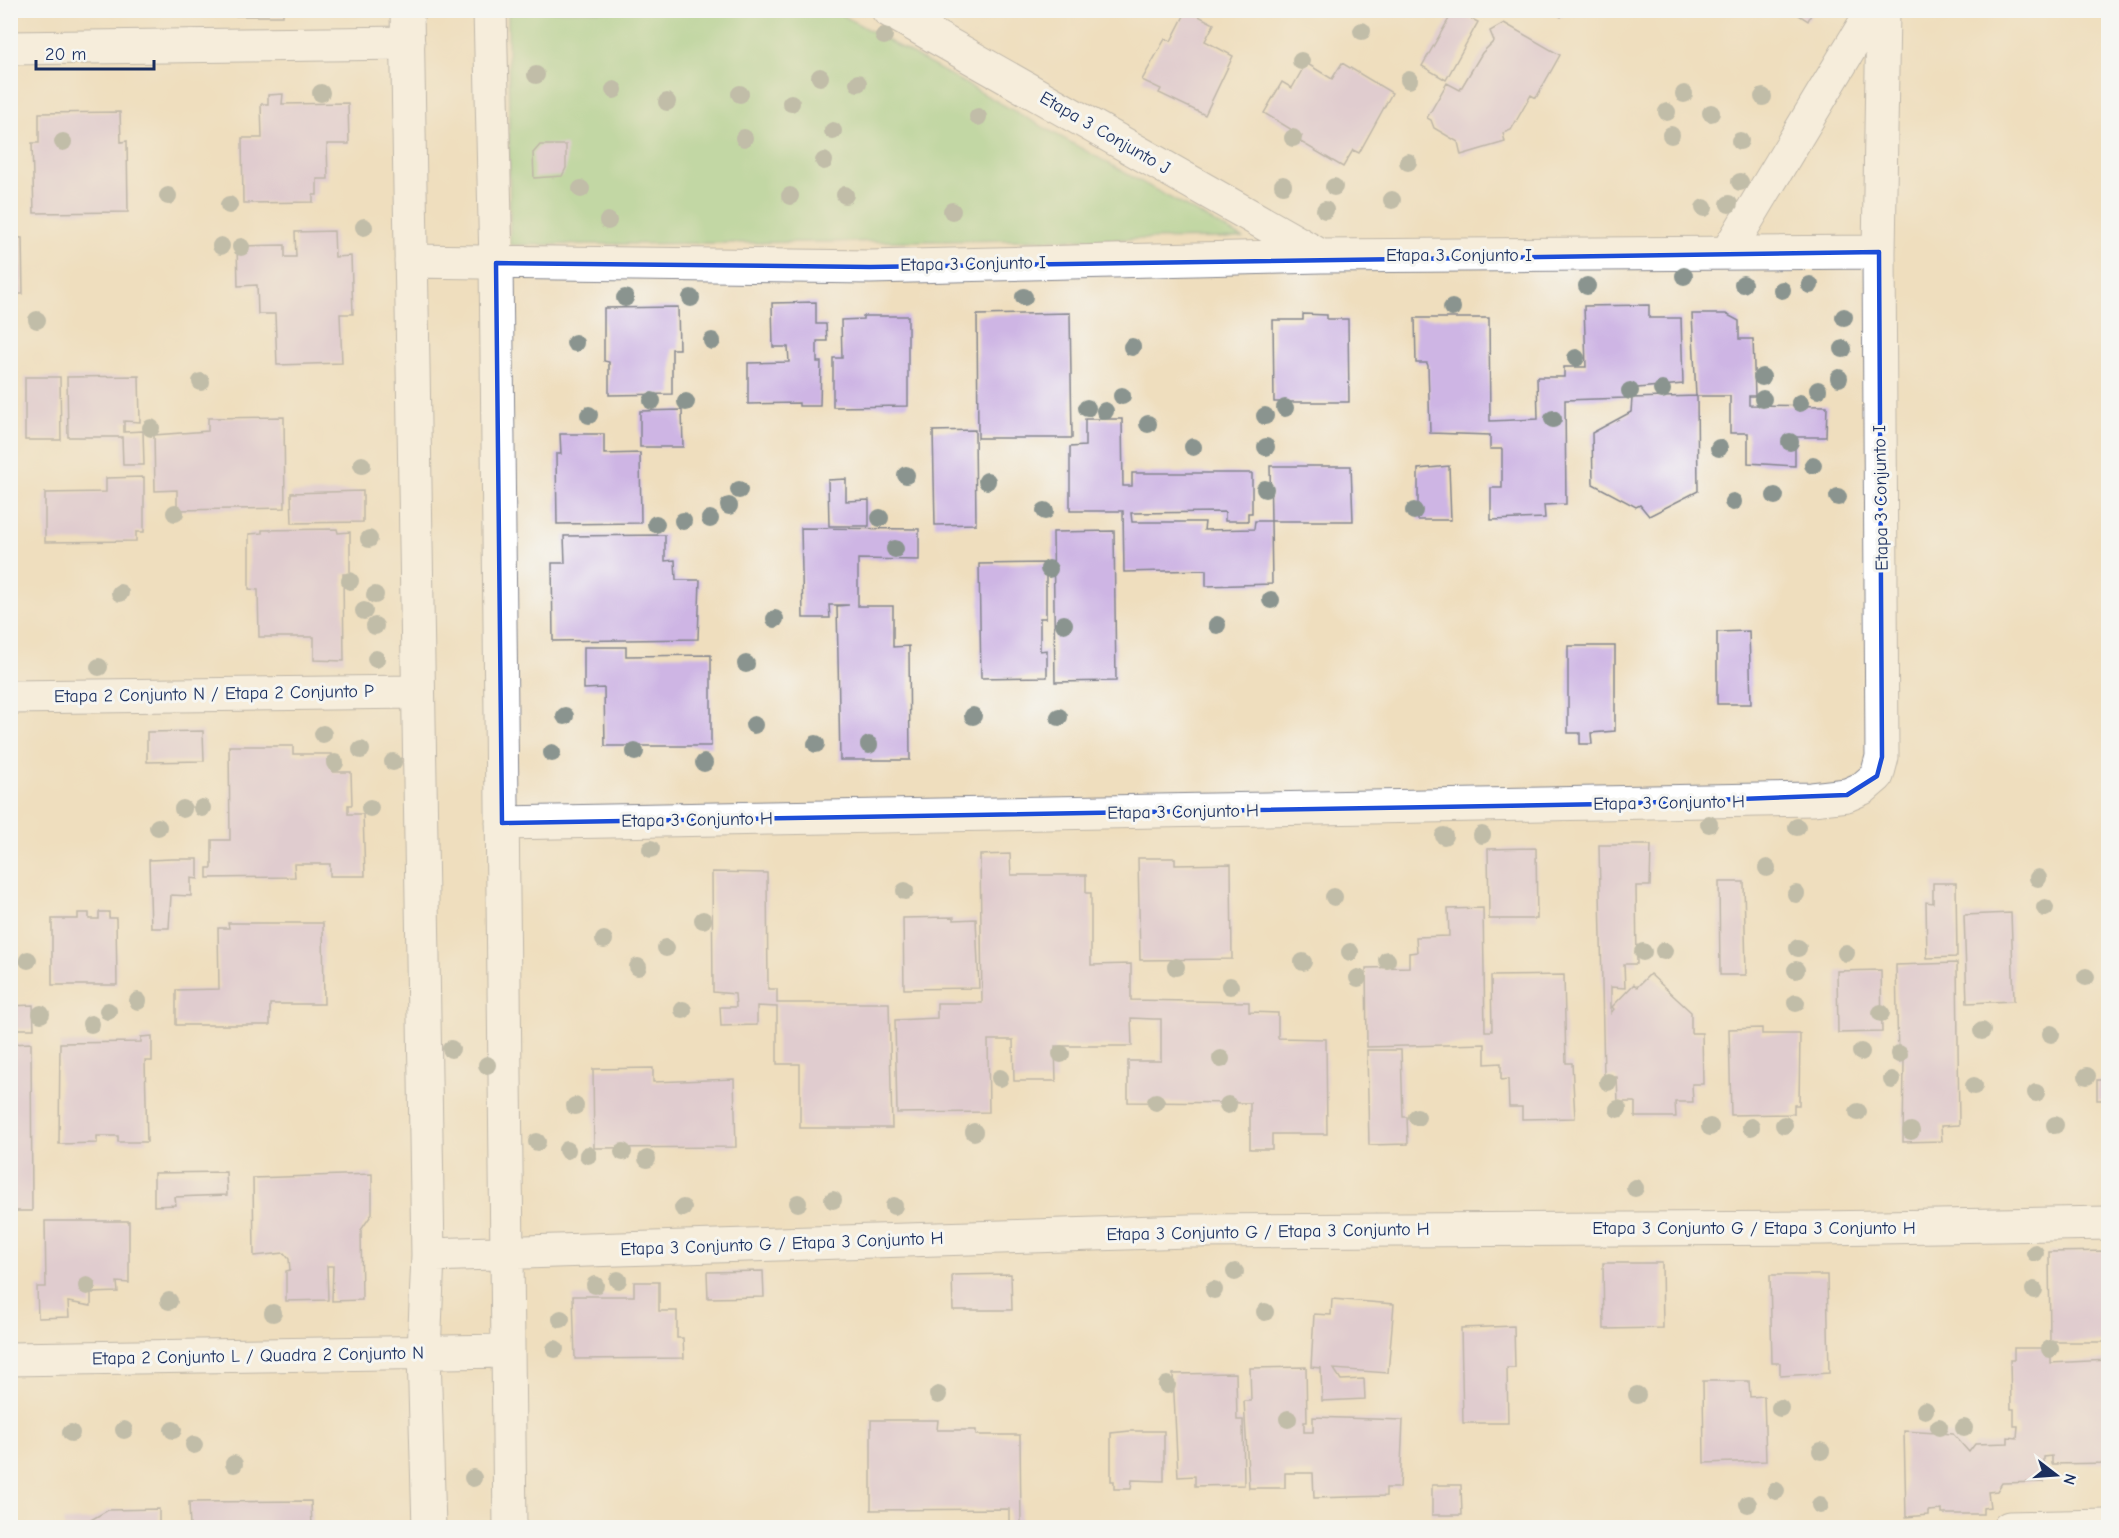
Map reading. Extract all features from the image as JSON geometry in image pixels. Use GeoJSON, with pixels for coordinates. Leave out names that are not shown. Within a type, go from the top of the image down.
{"type":"FeatureCollection","features":[{"type":"Feature","properties":{"kind":"street"},"geometry":{"type":"LineString","coordinates":[[407,10],[428,1255],[424,1353],[429,1527]]}},
{"type":"Feature","properties":{"kind":"street"},"geometry":{"type":"LineString","coordinates":[[490,10],[496,263],[507,1253],[506,1351],[510,1527]]}},
{"type":"Feature","properties":{"kind":"street","name":"Etapa 3 Conjunto J"},"geometry":{"type":"LineString","coordinates":[[888,10],[1321,256]]}},
{"type":"Feature","properties":{"kind":"street"},"geometry":{"type":"LineString","coordinates":[[1727,253],[1873,10]]}},
{"type":"Feature","properties":{"kind":"street"},"geometry":{"type":"LineString","coordinates":[[1878,252],[1883,10]]}},
{"type":"Feature","properties":{"kind":"street"},"geometry":{"type":"LineString","coordinates":[[10,48],[408,43]]}},
{"type":"Feature","properties":{"kind":"street","name":"Etapa 3 Conjunto I"},"geometry":{"type":"LineString","coordinates":[[411,261],[870,267],[1321,256],[1878,252],[1882,757],[1877,776],[1863,788]]}},
{"type":"Feature","properties":{"kind":"street","name":"Etapa 2 Conjunto N / Etapa 2 Conjunto P"},"geometry":{"type":"LineString","coordinates":[[10,697],[417,692]]}},
{"type":"Feature","properties":{"kind":"street","name":"Etapa 3 Conjunto H"},"geometry":{"type":"LineString","coordinates":[[502,824],[1812,799],[1847,795],[1863,788]]}},
{"type":"Feature","properties":{"kind":"street","name":"Etapa 3 Conjunto G / Etapa 3 Conjunto H"},"geometry":{"type":"LineString","coordinates":[[428,1255],[1188,1231],[1821,1228],[2109,1223]]}},
{"type":"Feature","properties":{"kind":"street","name":"Etapa 2 Conjunto L / Quadra 2 Conjunto N"},"geometry":{"type":"LineString","coordinates":[[10,1359],[506,1351]]}},
{"type":"Feature","properties":{"kind":"street"},"geometry":{"type":"LineString","coordinates":[[2009,1527],[2109,1526]]}},
{"type":"Feature","properties":{"kind":"highlighted area"},"geometry":{"type":"Polygon","coordinates":[[[1879,252],[1882,757],[1877,776],[1847,795],[1608,804],[502,823],[496,263],[870,267],[1879,252]]]}},
{"type":"Feature","properties":{"kind":"green space"},"geometry":{"type":"Polygon","coordinates":[[[508,11],[835,11],[1242,238],[510,245],[508,11]]]}},
{"type":"Feature","properties":{"kind":"building"},"geometry":{"type":"Polygon","coordinates":[[[236,10],[283,10],[283,16],[236,16],[236,10]]]}},
{"type":"Feature","properties":{"kind":"building"},"geometry":{"type":"Polygon","coordinates":[[[1187,10],[1214,24],[1205,41],[1233,56],[1205,115],[1159,93],[1161,89],[1142,80],[1165,39],[1171,41],[1187,10]]]}},
{"type":"Feature","properties":{"kind":"building"},"geometry":{"type":"Polygon","coordinates":[[[1454,10],[1478,22],[1446,80],[1422,66],[1454,10]]]}},
{"type":"Feature","properties":{"kind":"building"},"geometry":{"type":"Polygon","coordinates":[[[1551,10],[1565,10],[1561,17],[1551,10]]]}},
{"type":"Feature","properties":{"kind":"building"},"geometry":{"type":"Polygon","coordinates":[[[1791,10],[1813,10],[1808,21],[1791,10]]]}},
{"type":"Feature","properties":{"kind":"building"},"geometry":{"type":"Polygon","coordinates":[[[1504,23],[1560,55],[1536,98],[1531,95],[1511,130],[1503,133],[1505,142],[1461,155],[1458,142],[1434,128],[1431,120],[1427,118],[1447,83],[1460,90],[1482,53],[1494,41],[1490,31],[1504,23]]]}},
{"type":"Feature","properties":{"kind":"building"},"geometry":{"type":"Polygon","coordinates":[[[1306,63],[1332,79],[1342,63],[1392,93],[1359,153],[1353,150],[1343,167],[1299,141],[1302,136],[1264,113],[1282,82],[1292,88],[1306,63]]]}},
{"type":"Feature","properties":{"kind":"building"},"geometry":{"type":"Polygon","coordinates":[[[283,94],[282,104],[348,103],[349,144],[327,144],[328,179],[317,179],[317,195],[313,195],[313,202],[243,203],[242,138],[262,138],[261,104],[268,104],[268,95],[283,94]]]}},
{"type":"Feature","properties":{"kind":"building"},"geometry":{"type":"Polygon","coordinates":[[[120,112],[121,142],[127,141],[128,212],[34,213],[32,143],[39,143],[39,113],[120,112]]]}},
{"type":"Feature","properties":{"kind":"building"},"geometry":{"type":"Polygon","coordinates":[[[540,145],[566,145],[566,168],[562,176],[534,178],[533,153],[540,145]]]}},
{"type":"Feature","properties":{"kind":"building"},"geometry":{"type":"Polygon","coordinates":[[[334,231],[335,257],[351,256],[353,314],[340,314],[342,363],[277,365],[275,314],[258,314],[257,285],[238,286],[237,246],[285,245],[285,257],[296,257],[295,232],[334,231]]]}},
{"type":"Feature","properties":{"kind":"building"},"geometry":{"type":"Polygon","coordinates":[[[10,237],[22,238],[23,294],[10,294],[10,237]]]}},
{"type":"Feature","properties":{"kind":"building"},"geometry":{"type":"Polygon","coordinates":[[[816,302],[816,324],[826,324],[827,341],[817,341],[817,362],[821,362],[820,406],[799,406],[799,403],[748,404],[748,363],[789,362],[788,347],[773,347],[772,303],[816,302]]]}},
{"type":"Feature","properties":{"kind":"building"},"geometry":{"type":"Polygon","coordinates":[[[1649,305],[1649,318],[1681,318],[1683,384],[1626,389],[1626,398],[1565,400],[1566,504],[1544,505],[1545,518],[1491,520],[1491,488],[1502,488],[1502,449],[1490,449],[1490,435],[1430,433],[1428,366],[1427,363],[1416,363],[1415,318],[1489,318],[1490,421],[1538,419],[1537,377],[1564,377],[1564,367],[1586,367],[1584,306],[1649,305]]]}},
{"type":"Feature","properties":{"kind":"building"},"geometry":{"type":"Polygon","coordinates":[[[678,307],[679,349],[672,349],[672,394],[609,395],[609,362],[604,361],[604,308],[678,307]]]}},
{"type":"Feature","properties":{"kind":"building"},"geometry":{"type":"Polygon","coordinates":[[[1070,313],[1072,438],[978,438],[977,315],[1070,313]]]}},
{"type":"Feature","properties":{"kind":"building"},"geometry":{"type":"Polygon","coordinates":[[[1303,314],[1327,315],[1327,319],[1348,319],[1349,402],[1274,402],[1273,320],[1303,320],[1303,314]]]}},
{"type":"Feature","properties":{"kind":"building"},"geometry":{"type":"Polygon","coordinates":[[[1692,314],[1726,314],[1739,321],[1739,339],[1753,339],[1755,396],[1749,396],[1749,405],[1827,406],[1826,437],[1795,437],[1795,466],[1748,463],[1748,433],[1730,433],[1730,396],[1697,396],[1698,491],[1649,516],[1640,505],[1636,507],[1593,484],[1592,433],[1631,412],[1632,398],[1696,396],[1692,314]]]}},
{"type":"Feature","properties":{"kind":"building"},"geometry":{"type":"Polygon","coordinates":[[[863,316],[908,316],[908,406],[833,407],[833,358],[842,358],[841,320],[863,319],[863,316]]]}},
{"type":"Feature","properties":{"kind":"building"},"geometry":{"type":"Polygon","coordinates":[[[139,376],[140,422],[124,421],[124,432],[143,431],[144,465],[123,465],[122,437],[68,437],[67,377],[139,376]]]}},
{"type":"Feature","properties":{"kind":"building"},"geometry":{"type":"Polygon","coordinates":[[[25,377],[60,377],[61,440],[25,440],[25,377]]]}},
{"type":"Feature","properties":{"kind":"building"},"geometry":{"type":"Polygon","coordinates":[[[682,410],[683,447],[640,447],[640,411],[682,410]]]}},
{"type":"Feature","properties":{"kind":"building"},"geometry":{"type":"Polygon","coordinates":[[[284,417],[285,508],[177,510],[177,490],[155,491],[154,435],[208,431],[208,418],[284,417]]]}},
{"type":"Feature","properties":{"kind":"building"},"geometry":{"type":"Polygon","coordinates":[[[1085,419],[1122,419],[1123,486],[1132,486],[1132,473],[1252,473],[1252,513],[1248,513],[1248,521],[1225,521],[1225,512],[1131,513],[1132,522],[1205,522],[1204,530],[1254,529],[1255,521],[1271,521],[1272,584],[1206,586],[1206,570],[1124,572],[1123,511],[1070,511],[1070,447],[1085,446],[1085,419]]]}},
{"type":"Feature","properties":{"kind":"building"},"geometry":{"type":"Polygon","coordinates":[[[975,430],[976,524],[935,525],[933,431],[975,430]]]}},
{"type":"Feature","properties":{"kind":"building"},"geometry":{"type":"Polygon","coordinates":[[[560,434],[604,434],[604,454],[640,453],[641,523],[557,524],[556,454],[561,454],[560,434]]]}},
{"type":"Feature","properties":{"kind":"building"},"geometry":{"type":"Polygon","coordinates":[[[1270,466],[1351,466],[1353,521],[1271,521],[1270,466]]]}},
{"type":"Feature","properties":{"kind":"building"},"geometry":{"type":"Polygon","coordinates":[[[1449,466],[1451,520],[1418,520],[1418,469],[1449,466]]]}},
{"type":"Feature","properties":{"kind":"building"},"geometry":{"type":"Polygon","coordinates":[[[144,477],[144,532],[136,532],[136,541],[45,542],[45,493],[106,492],[106,478],[144,477]]]}},
{"type":"Feature","properties":{"kind":"building"},"geometry":{"type":"Polygon","coordinates":[[[846,479],[846,501],[869,500],[869,526],[829,526],[828,480],[846,479]]]}},
{"type":"Feature","properties":{"kind":"building"},"geometry":{"type":"Polygon","coordinates":[[[363,491],[363,522],[292,523],[291,493],[363,491]]]}},
{"type":"Feature","properties":{"kind":"building"},"geometry":{"type":"Polygon","coordinates":[[[801,528],[919,529],[919,560],[858,559],[858,606],[893,606],[893,647],[909,646],[910,760],[840,760],[837,606],[849,605],[829,605],[830,618],[803,618],[801,528]]]}},
{"type":"Feature","properties":{"kind":"building"},"geometry":{"type":"Polygon","coordinates":[[[337,529],[338,533],[350,532],[350,574],[343,574],[344,661],[314,660],[314,637],[259,637],[258,590],[249,589],[249,534],[262,533],[262,530],[337,529]]]}},
{"type":"Feature","properties":{"kind":"building"},"geometry":{"type":"Polygon","coordinates":[[[1114,531],[1116,681],[1055,682],[1053,532],[1114,531]]]}},
{"type":"Feature","properties":{"kind":"building"},"geometry":{"type":"Polygon","coordinates":[[[665,535],[665,561],[675,560],[676,580],[700,580],[698,639],[553,641],[552,563],[565,563],[564,536],[665,535]]]}},
{"type":"Feature","properties":{"kind":"building"},"geometry":{"type":"Polygon","coordinates":[[[1046,563],[1046,618],[1040,618],[1040,651],[1047,650],[1047,677],[981,678],[979,564],[1046,563]]]}},
{"type":"Feature","properties":{"kind":"building"},"geometry":{"type":"Polygon","coordinates":[[[1749,631],[1751,704],[1717,704],[1717,632],[1749,631]]]}},
{"type":"Feature","properties":{"kind":"building"},"geometry":{"type":"Polygon","coordinates":[[[1568,646],[1615,646],[1615,731],[1591,733],[1592,744],[1580,744],[1580,733],[1568,733],[1568,646]]]}},
{"type":"Feature","properties":{"kind":"building"},"geometry":{"type":"Polygon","coordinates":[[[584,647],[626,647],[626,656],[711,655],[711,746],[605,746],[604,688],[584,689],[584,647]]]}},
{"type":"Feature","properties":{"kind":"building"},"geometry":{"type":"Polygon","coordinates":[[[203,731],[204,761],[147,762],[147,732],[203,731]]]}},
{"type":"Feature","properties":{"kind":"building"},"geometry":{"type":"Polygon","coordinates":[[[229,746],[293,746],[293,754],[332,754],[333,772],[351,772],[352,805],[348,805],[348,814],[363,814],[365,876],[330,876],[330,864],[294,864],[295,877],[207,878],[207,868],[212,868],[212,840],[230,840],[229,746]]]}},
{"type":"Feature","properties":{"kind":"building"},"geometry":{"type":"Polygon","coordinates":[[[1599,845],[1651,845],[1650,886],[1636,886],[1637,964],[1624,964],[1625,988],[1611,987],[1611,1013],[1614,1009],[1612,1007],[1634,984],[1637,987],[1650,974],[1691,1012],[1691,1033],[1702,1033],[1703,1084],[1692,1084],[1693,1102],[1675,1102],[1676,1117],[1635,1117],[1635,1102],[1618,1102],[1617,1077],[1604,1077],[1599,845]]]}},
{"type":"Feature","properties":{"kind":"building"},"geometry":{"type":"Polygon","coordinates":[[[1536,848],[1537,919],[1489,919],[1488,849],[1536,848]]]}},
{"type":"Feature","properties":{"kind":"building"},"geometry":{"type":"Polygon","coordinates":[[[1010,854],[1011,875],[1086,875],[1086,893],[1091,893],[1091,965],[1131,964],[1131,1000],[1249,1002],[1249,1012],[1278,1013],[1278,1038],[1326,1039],[1327,1134],[1272,1134],[1272,1149],[1250,1149],[1250,1103],[1128,1102],[1128,1061],[1161,1061],[1161,1019],[1131,1018],[1132,1046],[1055,1046],[1056,1081],[1014,1081],[1013,1040],[988,1040],[989,1112],[897,1113],[895,1020],[937,1018],[937,1003],[982,1003],[980,855],[1010,854]]]}},
{"type":"Feature","properties":{"kind":"building"},"geometry":{"type":"Polygon","coordinates":[[[1138,858],[1175,858],[1175,865],[1231,864],[1232,959],[1140,960],[1138,858]]]}},
{"type":"Feature","properties":{"kind":"building"},"geometry":{"type":"Polygon","coordinates":[[[198,859],[198,879],[191,878],[191,896],[171,895],[169,928],[151,928],[149,860],[198,859]]]}},
{"type":"Feature","properties":{"kind":"building"},"geometry":{"type":"Polygon","coordinates":[[[712,872],[767,873],[768,989],[777,989],[777,1003],[889,1003],[892,1128],[800,1128],[800,1064],[777,1064],[777,1007],[757,1006],[757,1025],[721,1026],[720,1007],[736,1007],[735,994],[713,992],[712,872]]]}},
{"type":"Feature","properties":{"kind":"building"},"geometry":{"type":"Polygon","coordinates":[[[1719,882],[1744,882],[1746,975],[1720,975],[1719,882]]]}},
{"type":"Feature","properties":{"kind":"building"},"geometry":{"type":"Polygon","coordinates":[[[1933,883],[1956,883],[1957,957],[1927,958],[1926,902],[1933,903],[1933,883]]]}},
{"type":"Feature","properties":{"kind":"building"},"geometry":{"type":"Polygon","coordinates":[[[1483,908],[1485,1031],[1492,1031],[1491,976],[1564,975],[1566,1063],[1572,1063],[1575,1118],[1522,1119],[1522,1107],[1509,1107],[1508,1079],[1501,1080],[1501,1063],[1485,1064],[1485,1044],[1367,1047],[1366,968],[1409,967],[1409,953],[1417,952],[1416,937],[1449,936],[1448,909],[1483,908]]]}},
{"type":"Feature","properties":{"kind":"building"},"geometry":{"type":"Polygon","coordinates":[[[99,912],[109,912],[109,918],[116,918],[117,985],[52,985],[52,919],[78,919],[78,913],[89,913],[89,919],[99,919],[99,912]]]}},
{"type":"Feature","properties":{"kind":"building"},"geometry":{"type":"Polygon","coordinates":[[[2011,913],[2014,1001],[1967,1003],[1964,915],[2011,913]]]}},
{"type":"Feature","properties":{"kind":"building"},"geometry":{"type":"Polygon","coordinates":[[[954,917],[954,920],[976,919],[979,988],[904,989],[903,918],[954,917]]]}},
{"type":"Feature","properties":{"kind":"building"},"geometry":{"type":"Polygon","coordinates":[[[228,923],[323,923],[324,1004],[270,1004],[270,1025],[176,1025],[176,990],[219,989],[218,928],[229,928],[228,923]]]}},
{"type":"Feature","properties":{"kind":"building"},"geometry":{"type":"Polygon","coordinates":[[[1957,963],[1959,1125],[1941,1126],[1942,1141],[1903,1142],[1904,1059],[1898,1059],[1896,965],[1957,963]]]}},
{"type":"Feature","properties":{"kind":"building"},"geometry":{"type":"Polygon","coordinates":[[[1881,970],[1882,1032],[1838,1033],[1837,971],[1881,970]]]}},
{"type":"Feature","properties":{"kind":"building"},"geometry":{"type":"Polygon","coordinates":[[[33,1005],[34,1029],[10,1029],[10,1006],[33,1005]]]}},
{"type":"Feature","properties":{"kind":"building"},"geometry":{"type":"Polygon","coordinates":[[[2103,1024],[2108,1024],[2108,1100],[2097,1100],[2097,1080],[2104,1080],[2103,1024]]]}},
{"type":"Feature","properties":{"kind":"building"},"geometry":{"type":"Polygon","coordinates":[[[1762,1028],[1762,1034],[1800,1034],[1799,1105],[1794,1105],[1794,1114],[1731,1115],[1729,1029],[1762,1028]]]}},
{"type":"Feature","properties":{"kind":"building"},"geometry":{"type":"Polygon","coordinates":[[[152,1036],[152,1061],[145,1061],[147,1142],[118,1142],[118,1136],[97,1136],[97,1143],[59,1144],[60,1043],[141,1042],[141,1037],[152,1036]]]}},
{"type":"Feature","properties":{"kind":"building"},"geometry":{"type":"Polygon","coordinates":[[[31,1043],[32,1211],[10,1211],[10,1044],[31,1043]]]}},
{"type":"Feature","properties":{"kind":"building"},"geometry":{"type":"Polygon","coordinates":[[[1367,1050],[1401,1050],[1403,1117],[1407,1117],[1408,1144],[1369,1145],[1367,1050]]]}},
{"type":"Feature","properties":{"kind":"building"},"geometry":{"type":"Polygon","coordinates":[[[653,1068],[653,1082],[734,1079],[736,1147],[594,1148],[593,1069],[653,1068]]]}},
{"type":"Feature","properties":{"kind":"building"},"geometry":{"type":"Polygon","coordinates":[[[226,1172],[227,1195],[175,1197],[176,1205],[154,1206],[154,1173],[226,1172]]]}},
{"type":"Feature","properties":{"kind":"building"},"geometry":{"type":"Polygon","coordinates":[[[372,1174],[372,1214],[361,1230],[362,1300],[332,1301],[333,1266],[327,1266],[328,1300],[286,1301],[286,1271],[290,1270],[289,1259],[284,1253],[254,1256],[253,1178],[372,1174]]]}},
{"type":"Feature","properties":{"kind":"building"},"geometry":{"type":"Polygon","coordinates":[[[45,1221],[129,1221],[129,1283],[117,1282],[118,1292],[91,1293],[91,1306],[68,1302],[69,1317],[38,1318],[37,1287],[46,1287],[45,1221]]]}},
{"type":"Feature","properties":{"kind":"building"},"geometry":{"type":"Polygon","coordinates":[[[2108,1251],[2108,1342],[2050,1342],[2049,1252],[2108,1251]]]}},
{"type":"Feature","properties":{"kind":"building"},"geometry":{"type":"Polygon","coordinates":[[[1603,1263],[1662,1263],[1663,1328],[1604,1329],[1603,1263]]]}},
{"type":"Feature","properties":{"kind":"building"},"geometry":{"type":"Polygon","coordinates":[[[763,1271],[764,1297],[708,1298],[707,1272],[763,1271]]]}},
{"type":"Feature","properties":{"kind":"building"},"geometry":{"type":"Polygon","coordinates":[[[1011,1274],[1012,1310],[953,1310],[952,1275],[1011,1274]]]}},
{"type":"Feature","properties":{"kind":"building"},"geometry":{"type":"Polygon","coordinates":[[[1770,1275],[1827,1275],[1829,1373],[1780,1376],[1780,1363],[1772,1363],[1770,1275]]]}},
{"type":"Feature","properties":{"kind":"building"},"geometry":{"type":"Polygon","coordinates":[[[634,1282],[659,1282],[659,1311],[677,1311],[677,1338],[683,1338],[684,1358],[575,1359],[573,1296],[634,1296],[634,1282]]]}},
{"type":"Feature","properties":{"kind":"building"},"geometry":{"type":"Polygon","coordinates":[[[1332,1299],[1394,1304],[1388,1373],[1334,1369],[1341,1380],[1364,1379],[1365,1399],[1322,1401],[1321,1368],[1311,1367],[1314,1314],[1331,1315],[1332,1299]]]}},
{"type":"Feature","properties":{"kind":"building"},"geometry":{"type":"Polygon","coordinates":[[[1514,1326],[1515,1368],[1507,1368],[1508,1423],[1463,1423],[1461,1328],[1514,1326]]]}},
{"type":"Feature","properties":{"kind":"building"},"geometry":{"type":"Polygon","coordinates":[[[2014,1348],[2051,1348],[2051,1363],[2108,1360],[2108,1463],[2052,1464],[2052,1456],[2044,1457],[2044,1482],[2002,1483],[1997,1491],[1988,1492],[1990,1507],[1983,1508],[1983,1514],[1942,1514],[1942,1510],[1928,1511],[1928,1515],[1906,1517],[1904,1431],[1953,1434],[1969,1452],[1975,1444],[2008,1443],[2008,1437],[2017,1438],[2018,1426],[2014,1426],[2014,1409],[2011,1409],[2010,1360],[2014,1360],[2014,1348]]]}},
{"type":"Feature","properties":{"kind":"building"},"geometry":{"type":"Polygon","coordinates":[[[1306,1367],[1307,1422],[1304,1422],[1304,1432],[1313,1432],[1313,1417],[1403,1420],[1400,1488],[1386,1488],[1386,1496],[1314,1498],[1313,1473],[1285,1473],[1285,1488],[1249,1488],[1244,1401],[1251,1401],[1250,1368],[1306,1367]]]}},
{"type":"Feature","properties":{"kind":"building"},"geometry":{"type":"Polygon","coordinates":[[[1236,1373],[1237,1420],[1243,1420],[1244,1485],[1195,1486],[1195,1476],[1178,1477],[1173,1374],[1236,1373]]]}},
{"type":"Feature","properties":{"kind":"building"},"geometry":{"type":"Polygon","coordinates":[[[1703,1381],[1749,1381],[1750,1397],[1764,1396],[1766,1461],[1704,1463],[1703,1381]]]}},
{"type":"Feature","properties":{"kind":"building"},"geometry":{"type":"Polygon","coordinates":[[[871,1420],[938,1420],[937,1430],[976,1430],[976,1435],[1020,1435],[1021,1524],[1009,1523],[1009,1509],[871,1510],[871,1420]]]}},
{"type":"Feature","properties":{"kind":"building"},"geometry":{"type":"Polygon","coordinates":[[[1164,1431],[1164,1481],[1132,1480],[1131,1489],[1114,1489],[1114,1481],[1111,1481],[1111,1433],[1164,1431]]]}},
{"type":"Feature","properties":{"kind":"building"},"geometry":{"type":"Polygon","coordinates":[[[1432,1485],[1461,1485],[1462,1515],[1432,1515],[1432,1485]]]}},
{"type":"Feature","properties":{"kind":"building"},"geometry":{"type":"Polygon","coordinates":[[[311,1501],[312,1528],[190,1528],[189,1502],[311,1501]]]}},
{"type":"Feature","properties":{"kind":"building"},"geometry":{"type":"Polygon","coordinates":[[[159,1509],[159,1528],[64,1528],[63,1521],[91,1520],[108,1510],[159,1509]]]}}]}
